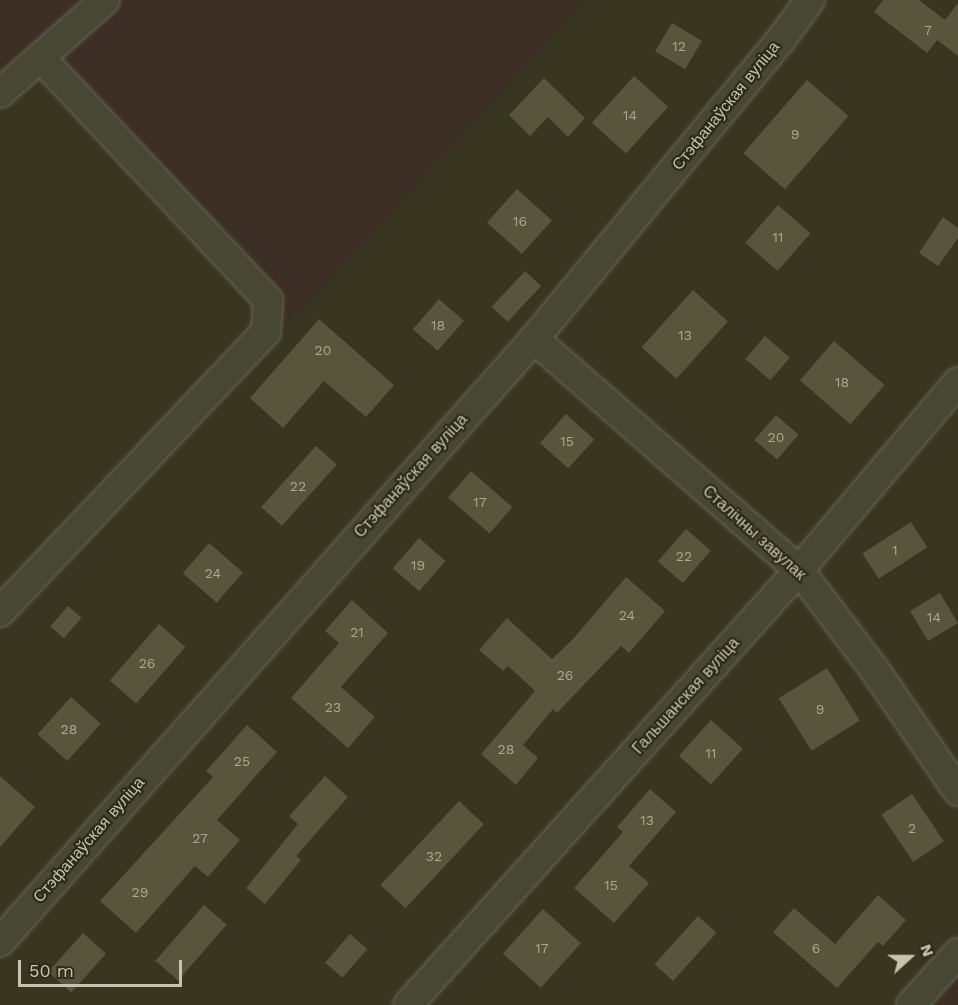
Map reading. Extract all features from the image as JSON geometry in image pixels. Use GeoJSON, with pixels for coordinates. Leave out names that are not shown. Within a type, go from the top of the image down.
{"type":"FeatureCollection","features":[{"type":"Feature","properties":{"kind":"street"},"geometry":{"type":"LineString","coordinates":[[0,93],[105,0]]}},
{"type":"Feature","properties":{"kind":"street","name":"Стэфанаўская вуліца"},"geometry":{"type":"LineString","coordinates":[[0,942],[534,339],[772,50],[810,0]]}},
{"type":"Feature","properties":{"kind":"street"},"geometry":{"type":"LineString","coordinates":[[0,612],[266,332],[268,300],[40,57]]}},
{"type":"Feature","properties":{"kind":"street","name":"Сталічны завулак"},"geometry":{"type":"LineString","coordinates":[[534,339],[800,570],[874,669],[958,791]]}},
{"type":"Feature","properties":{"kind":"street","name":"Гальшанская вуліца"},"geometry":{"type":"LineString","coordinates":[[408,1005],[800,570],[958,382]]}},
{"type":"Feature","properties":{"kind":"street"},"geometry":{"type":"LineString","coordinates":[[910,1005],[958,953]]}},
{"type":"Feature","properties":{"kind":"shaded area"},"geometry":{"type":"Polygon","coordinates":[[[0,0],[586,0],[330,280],[115,506],[266,332],[268,300],[41,57],[0,93],[0,0]]]}},
{"type":"Feature","properties":{"kind":"shaded area"},"geometry":{"type":"Polygon","coordinates":[[[958,965],[958,1005],[923,1005],[958,965]]]}},
{"type":"Feature","properties":{"kind":"building"},"geometry":{"type":"Polygon","coordinates":[[[883,0],[919,0],[945,20],[958,3],[958,56],[937,40],[927,53],[874,12],[883,0]]]}},
{"type":"Feature","properties":{"kind":"building"},"geometry":{"type":"Polygon","coordinates":[[[672,23],[702,41],[685,69],[655,51],[672,23]]]}},
{"type":"Feature","properties":{"kind":"building"},"geometry":{"type":"Polygon","coordinates":[[[634,76],[668,107],[626,154],[592,123],[634,76]]]}},
{"type":"Feature","properties":{"kind":"building"},"geometry":{"type":"Polygon","coordinates":[[[544,78],[585,118],[568,137],[548,117],[530,136],[509,115],[544,78]]]}},
{"type":"Feature","properties":{"kind":"building"},"geometry":{"type":"Polygon","coordinates":[[[807,80],[849,116],[785,189],[743,153],[807,80]]]}},
{"type":"Feature","properties":{"kind":"building"},"geometry":{"type":"Polygon","coordinates":[[[517,189],[552,220],[522,254],[487,222],[517,189]]]}},
{"type":"Feature","properties":{"kind":"building"},"geometry":{"type":"Polygon","coordinates":[[[778,205],[810,233],[778,271],[745,243],[778,205]]]}},
{"type":"Feature","properties":{"kind":"building"},"geometry":{"type":"Polygon","coordinates":[[[943,217],[958,228],[958,238],[938,266],[919,253],[943,217]]]}},
{"type":"Feature","properties":{"kind":"building"},"geometry":{"type":"Polygon","coordinates":[[[525,271],[541,286],[508,322],[492,307],[525,271]]]}},
{"type":"Feature","properties":{"kind":"building"},"geometry":{"type":"Polygon","coordinates":[[[693,290],[728,321],[676,379],[641,347],[693,290]]]}},
{"type":"Feature","properties":{"kind":"building"},"geometry":{"type":"Polygon","coordinates":[[[439,299],[464,321],[438,351],[413,329],[439,299]]]}},
{"type":"Feature","properties":{"kind":"building"},"geometry":{"type":"Polygon","coordinates":[[[319,319],[394,385],[366,417],[324,381],[283,428],[250,398],[319,319]]]}},
{"type":"Feature","properties":{"kind":"building"},"geometry":{"type":"Polygon","coordinates":[[[765,336],[790,358],[770,380],[745,359],[765,336]]]}},
{"type":"Feature","properties":{"kind":"building"},"geometry":{"type":"Polygon","coordinates":[[[834,341],[885,385],[850,424],[800,380],[834,341]]]}},
{"type":"Feature","properties":{"kind":"building"},"geometry":{"type":"Polygon","coordinates":[[[566,414],[594,439],[568,468],[540,443],[566,414]]]}},
{"type":"Feature","properties":{"kind":"building"},"geometry":{"type":"Polygon","coordinates":[[[776,415],[799,435],[777,460],[754,440],[776,415]]]}},
{"type":"Feature","properties":{"kind":"building"},"geometry":{"type":"Polygon","coordinates":[[[316,446],[337,465],[282,526],[261,507],[316,446]]]}},
{"type":"Feature","properties":{"kind":"building"},"geometry":{"type":"Polygon","coordinates":[[[471,471],[513,507],[490,533],[448,497],[471,471]]]}},
{"type":"Feature","properties":{"kind":"building"},"geometry":{"type":"Polygon","coordinates":[[[911,522],[927,547],[879,579],[862,554],[911,522]]]}},
{"type":"Feature","properties":{"kind":"building"},"geometry":{"type":"Polygon","coordinates":[[[686,529],[711,551],[683,583],[658,561],[686,529]]]}},
{"type":"Feature","properties":{"kind":"building"},"geometry":{"type":"Polygon","coordinates":[[[419,538],[445,561],[419,591],[393,568],[419,538]]]}},
{"type":"Feature","properties":{"kind":"building"},"geometry":{"type":"Polygon","coordinates":[[[209,543],[243,573],[217,603],[183,573],[209,543]]]}},
{"type":"Feature","properties":{"kind":"building"},"geometry":{"type":"Polygon","coordinates":[[[626,577],[665,611],[629,653],[621,646],[557,713],[553,709],[523,745],[538,758],[516,785],[481,754],[535,691],[508,666],[503,671],[479,650],[507,618],[552,659],[573,639],[626,577]]]}},
{"type":"Feature","properties":{"kind":"building"},"geometry":{"type":"Polygon","coordinates":[[[940,593],[958,623],[928,641],[910,611],[940,593]]]}},
{"type":"Feature","properties":{"kind":"building"},"geometry":{"type":"Polygon","coordinates":[[[352,600],[388,633],[341,687],[375,717],[348,748],[291,698],[339,643],[325,631],[352,600]]]}},
{"type":"Feature","properties":{"kind":"building"},"geometry":{"type":"Polygon","coordinates":[[[68,606],[82,618],[64,638],[50,626],[68,606]]]}},
{"type":"Feature","properties":{"kind":"building"},"geometry":{"type":"Polygon","coordinates":[[[159,624],[185,647],[136,704],[110,681],[159,624]]]}},
{"type":"Feature","properties":{"kind":"building"},"geometry":{"type":"Polygon","coordinates":[[[827,668],[860,721],[812,751],[779,698],[827,668]]]}},
{"type":"Feature","properties":{"kind":"building"},"geometry":{"type":"Polygon","coordinates":[[[71,697],[101,724],[67,761],[38,734],[71,697]]]}},
{"type":"Feature","properties":{"kind":"building"},"geometry":{"type":"Polygon","coordinates":[[[711,720],[743,749],[711,784],[679,756],[711,720]]]}},
{"type":"Feature","properties":{"kind":"building"},"geometry":{"type":"Polygon","coordinates":[[[247,725],[277,752],[217,820],[240,840],[208,877],[195,866],[136,933],[100,901],[213,777],[206,771],[247,725]]]}},
{"type":"Feature","properties":{"kind":"building"},"geometry":{"type":"Polygon","coordinates":[[[0,776],[35,807],[0,847],[0,776]]]}},
{"type":"Feature","properties":{"kind":"building"},"geometry":{"type":"Polygon","coordinates":[[[325,776],[348,797],[296,856],[301,860],[265,904],[246,888],[298,824],[289,816],[325,776]]]}},
{"type":"Feature","properties":{"kind":"building"},"geometry":{"type":"Polygon","coordinates":[[[650,789],[676,812],[629,866],[649,883],[614,923],[574,888],[623,832],[617,827],[650,789]]]}},
{"type":"Feature","properties":{"kind":"building"},"geometry":{"type":"Polygon","coordinates":[[[912,794],[944,841],[913,862],[881,815],[912,794]]]}},
{"type":"Feature","properties":{"kind":"building"},"geometry":{"type":"Polygon","coordinates":[[[459,801],[484,824],[405,908],[381,885],[459,801]]]}},
{"type":"Feature","properties":{"kind":"building"},"geometry":{"type":"Polygon","coordinates":[[[878,895],[906,920],[883,946],[878,942],[837,988],[773,932],[794,908],[835,944],[878,895]]]}},
{"type":"Feature","properties":{"kind":"building"},"geometry":{"type":"Polygon","coordinates":[[[204,905],[227,925],[178,981],[155,961],[204,905]]]}},
{"type":"Feature","properties":{"kind":"building"},"geometry":{"type":"Polygon","coordinates":[[[543,909],[581,943],[541,988],[503,954],[543,909]]]}},
{"type":"Feature","properties":{"kind":"building"},"geometry":{"type":"Polygon","coordinates":[[[698,916],[717,933],[673,981],[655,964],[698,916]]]}},
{"type":"Feature","properties":{"kind":"building"},"geometry":{"type":"Polygon","coordinates":[[[83,933],[106,954],[71,992],[48,972],[83,933]]]}},
{"type":"Feature","properties":{"kind":"building"},"geometry":{"type":"Polygon","coordinates":[[[350,934],[367,949],[342,978],[325,963],[350,934]]]}}]}
